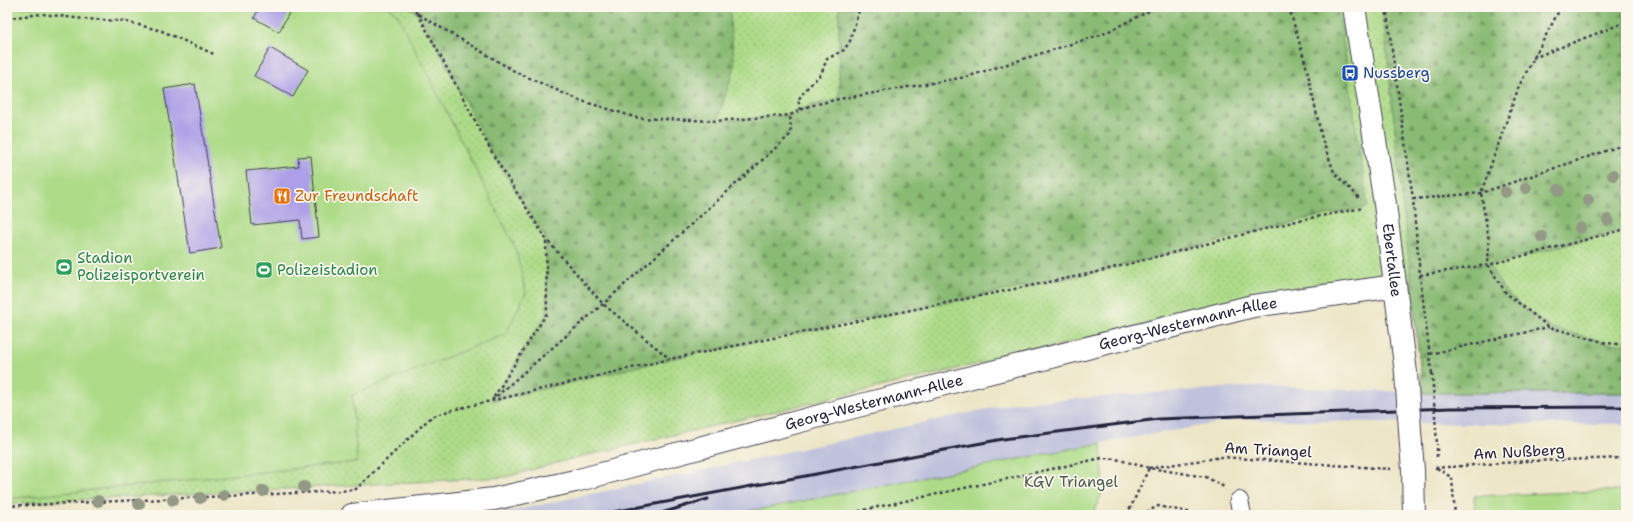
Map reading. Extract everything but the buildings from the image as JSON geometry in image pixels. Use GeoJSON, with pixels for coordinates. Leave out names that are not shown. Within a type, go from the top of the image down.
{"type":"FeatureCollection","features":[{"type":"Feature","properties":{"kind":"street","name":"Ebertallee"},"geometry":{"type":"LineString","coordinates":[[1354,7],[1385,204],[1406,373],[1413,470],[1414,515]]}},
{"type":"Feature","properties":{"kind":"street","name":"Georg-Westermann-Allee"},"geometry":{"type":"LineString","coordinates":[[352,515],[494,499],[575,481],[842,410],[1253,306],[1395,286]]}},
{"type":"Feature","properties":{"kind":"path"},"geometry":{"type":"LineString","coordinates":[[410,7],[418,14],[516,72],[579,100],[638,118],[717,121],[790,115],[809,106],[839,99],[966,77],[1104,34],[1157,7]]}},
{"type":"Feature","properties":{"kind":"path"},"geometry":{"type":"LineString","coordinates":[[416,7],[418,14],[495,158],[546,239],[603,304],[670,359]]}},
{"type":"Feature","properties":{"kind":"path"},"geometry":{"type":"LineString","coordinates":[[801,110],[798,100],[807,88],[821,74],[827,59],[844,50],[850,41],[860,7]]}},
{"type":"Feature","properties":{"kind":"path"},"geometry":{"type":"LineString","coordinates":[[7,506],[356,489],[430,417],[448,411],[670,359],[1093,273],[1300,220],[1368,207],[1334,172],[1322,139],[1307,69],[1289,7]]}},
{"type":"Feature","properties":{"kind":"path"},"geometry":{"type":"LineString","coordinates":[[1386,7],[1413,199],[1420,275],[1432,373],[1437,444]]}},
{"type":"Feature","properties":{"kind":"path"},"geometry":{"type":"LineString","coordinates":[[1561,7],[1519,86],[1480,193],[1490,241],[1488,265],[1506,293],[1549,327],[1607,343],[1626,345]]}},
{"type":"Feature","properties":{"kind":"path"},"geometry":{"type":"LineString","coordinates":[[7,18],[42,14],[84,19],[123,20],[162,31],[216,55]]}},
{"type":"Feature","properties":{"kind":"path"},"geometry":{"type":"LineString","coordinates":[[1533,58],[1626,22]]}},
{"type":"Feature","properties":{"kind":"path"},"geometry":{"type":"LineString","coordinates":[[492,401],[603,304],[790,134],[790,115]]}},
{"type":"Feature","properties":{"kind":"path"},"geometry":{"type":"LineString","coordinates":[[1413,199],[1480,193],[1626,144]]}},
{"type":"Feature","properties":{"kind":"path"},"geometry":{"type":"LineString","coordinates":[[1420,275],[1488,265],[1626,229]]}},
{"type":"Feature","properties":{"kind":"path"},"geometry":{"type":"LineString","coordinates":[[492,401],[547,313],[546,239]]}},
{"type":"Feature","properties":{"kind":"path"},"geometry":{"type":"LineString","coordinates":[[1430,354],[1549,327]]}},
{"type":"Feature","properties":{"kind":"path","name":"Am Triangel"},"geometry":{"type":"LineString","coordinates":[[1149,468],[1223,457],[1413,470]]}},
{"type":"Feature","properties":{"kind":"path"},"geometry":{"type":"LineString","coordinates":[[841,515],[1102,458],[1116,459],[1149,468],[1206,477],[1210,480]]}},
{"type":"Feature","properties":{"kind":"path","name":"Am Nußberg"},"geometry":{"type":"LineString","coordinates":[[1413,470],[1530,461],[1626,458]]}},
{"type":"Feature","properties":{"kind":"path"},"geometry":{"type":"LineString","coordinates":[[1127,515],[1149,468]]}},
{"type":"Feature","properties":{"kind":"path"},"geometry":{"type":"LineString","coordinates":[[1436,468],[1452,478],[1455,515]]}},
{"type":"Feature","properties":{"kind":"path"},"geometry":{"type":"LineString","coordinates":[[1141,515],[1158,506],[1188,512],[1193,515]]}},
{"type":"Feature","properties":{"kind":"shaded area"},"geometry":{"type":"Polygon","coordinates":[[[1253,386],[1423,393],[1626,393],[1626,424],[1465,424],[1241,419],[1101,443],[730,515],[493,515],[1015,403],[1253,386]]]}},
{"type":"Feature","properties":{"kind":"green space"},"geometry":{"type":"Polygon","coordinates":[[[7,7],[1626,7],[1626,393],[1423,393],[1410,278],[1325,283],[571,459],[506,477],[7,504],[7,7]]]}},
{"type":"Feature","properties":{"kind":"green space","name":"Polizeistadion"},"geometry":{"type":"Polygon","coordinates":[[[7,7],[388,7],[397,14],[515,247],[526,292],[506,334],[352,395],[357,462],[7,499],[7,7]]]}},
{"type":"Feature","properties":{"kind":"green space"},"geometry":{"type":"Polygon","coordinates":[[[410,7],[731,7],[730,23],[735,66],[717,121],[790,115],[809,106],[839,99],[839,7],[1338,7],[1368,207],[1300,220],[1093,273],[670,359],[492,401],[547,313],[546,239],[495,158],[427,28],[418,14],[410,7]]]}},
{"type":"Feature","properties":{"kind":"green space"},"geometry":{"type":"Polygon","coordinates":[[[1382,7],[1626,7],[1626,229],[1489,265],[1506,293],[1549,327],[1607,343],[1626,345],[1626,393],[1423,393],[1382,7]]]}},
{"type":"Feature","properties":{"kind":"green space","name":"KGV Triangel"},"geometry":{"type":"Polygon","coordinates":[[[1101,443],[1104,489],[1092,515],[730,515],[1101,443]]]}},
{"type":"Feature","properties":{"kind":"green space"},"geometry":{"type":"Polygon","coordinates":[[[1626,490],[1626,515],[1475,515],[1474,496],[1626,490]]]}},
{"type":"Feature","properties":{"kind":"railway"},"geometry":{"type":"LineString","coordinates":[[597,515],[1003,439],[1159,419],[1450,408],[1626,407]]}},
{"type":"Feature","properties":{"kind":"railway"},"geometry":{"type":"LineString","coordinates":[[655,515],[708,499]]}},
{"type":"Feature","properties":{"kind":"place","name":"Nussberg"},"geometry":{"type":"Point","coordinates":[1350,73]}},
{"type":"Feature","properties":{"kind":"place","name":"Zur Freundschaft"},"geometry":{"type":"Point","coordinates":[282,196]}},
{"type":"Feature","properties":{"kind":"place","name":"Stadion Polizeisportverein"},"geometry":{"type":"Point","coordinates":[64,267]}},
{"type":"Feature","properties":{"kind":"place","name":"Polizeistadion"},"geometry":{"type":"Point","coordinates":[264,270]}}]}
